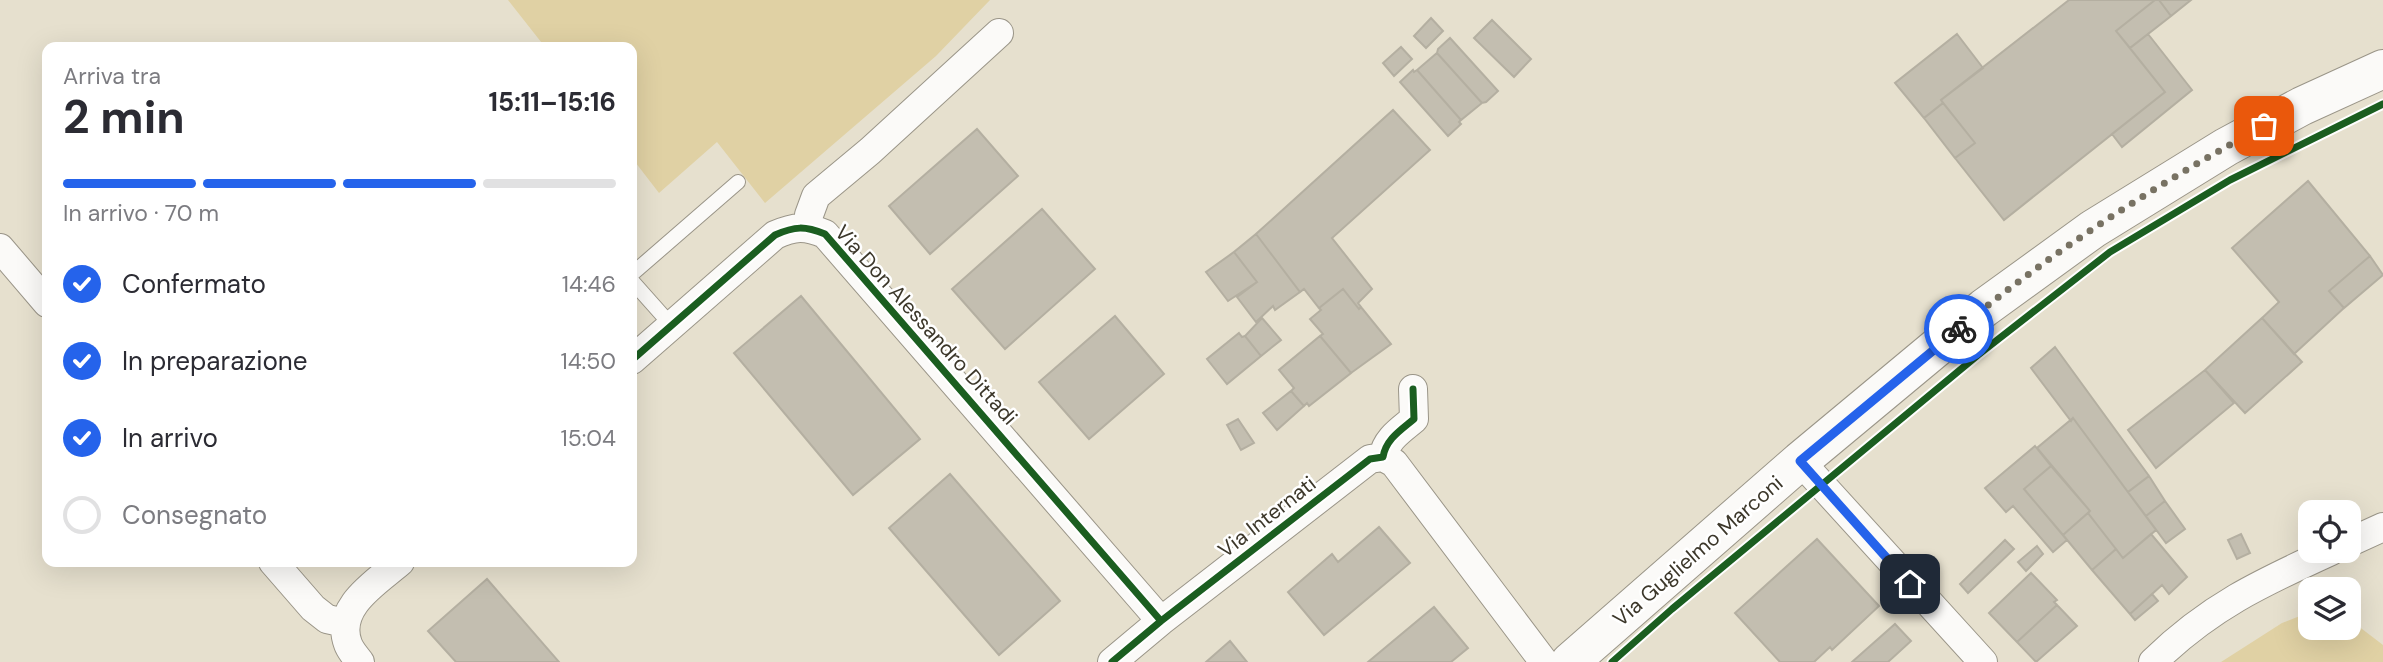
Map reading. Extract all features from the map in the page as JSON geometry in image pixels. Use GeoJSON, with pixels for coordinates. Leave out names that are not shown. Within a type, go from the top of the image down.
{"type":"FeatureCollection","features":[{"type":"Feature","properties":{"kind":"main road","name":"Via Guglielmo Marconi"},"geometry":{"type":"LineString","coordinates":[[1570,662],[1800,461],[1984,308],[2093,229],[2226,147],[2302,106],[2383,69]]}},
{"type":"Feature","properties":{"kind":"street"},"geometry":{"type":"LineString","coordinates":[[808,227],[809,215],[816,197],[999,33]]}},
{"type":"Feature","properties":{"kind":"street","name":"Via Don Alessandro Dittadi"},"geometry":{"type":"LineString","coordinates":[[637,356],[775,236],[793,227],[808,227],[825,234],[1161,621]]}},
{"type":"Feature","properties":{"kind":"street"},"geometry":{"type":"LineString","coordinates":[[0,248],[42,297]]}},
{"type":"Feature","properties":{"kind":"street","name":"Via Internati"},"geometry":{"type":"LineString","coordinates":[[1112,662],[1370,459],[1383,457],[1390,439],[1414,419],[1413,388]]}},
{"type":"Feature","properties":{"kind":"street"},"geometry":{"type":"LineString","coordinates":[[1383,457],[1394,463],[1544,662]]}},
{"type":"Feature","properties":{"kind":"street"},"geometry":{"type":"LineString","coordinates":[[1800,461],[1983,662]]}},
{"type":"Feature","properties":{"kind":"street"},"geometry":{"type":"LineString","coordinates":[[2361,537],[2383,527]]}},
{"type":"Feature","properties":{"kind":"street"},"geometry":{"type":"LineString","coordinates":[[2153,662],[2212,611],[2254,587],[2305,563]]}},
{"type":"Feature","properties":{"kind":"street"},"geometry":{"type":"LineString","coordinates":[[276,567],[327,620],[345,623]]}},
{"type":"Feature","properties":{"kind":"street"},"geometry":{"type":"LineString","coordinates":[[360,662],[348,644],[345,623],[353,604],[394,567]]}},
{"type":"Feature","properties":{"kind":"lane"},"geometry":{"type":"LineString","coordinates":[[637,270],[737,183]]}},
{"type":"Feature","properties":{"kind":"lane"},"geometry":{"type":"LineString","coordinates":[[637,287],[671,326]]}},
{"type":"Feature","properties":{"kind":"shaded area"},"geometry":{"type":"Polygon","coordinates":[[[508,0],[990,0],[936,56],[765,203],[717,142],[659,193],[637,164],[637,42],[541,42],[508,0]]]}},
{"type":"Feature","properties":{"kind":"shaded area"},"geometry":{"type":"Polygon","coordinates":[[[2298,617],[2298,640],[2361,640],[2361,628],[2383,645],[2383,662],[2221,662],[2282,623],[2298,617]]]}},
{"type":"Feature","properties":{"kind":"building"},"geometry":{"type":"Polygon","coordinates":[[[2069,0],[2155,0],[2116,31],[2165,92],[2004,220],[1955,158],[1975,143],[1941,100],[2069,0]]]}},
{"type":"Feature","properties":{"kind":"building"},"geometry":{"type":"Polygon","coordinates":[[[2155,0],[2159,0],[2171,16],[2130,48],[2116,31],[2155,0]]]}},
{"type":"Feature","properties":{"kind":"building"},"geometry":{"type":"Polygon","coordinates":[[[2159,0],[2191,0],[2171,16],[2159,0]]]}},
{"type":"Feature","properties":{"kind":"building"},"geometry":{"type":"Polygon","coordinates":[[[1431,18],[1443,31],[1426,48],[1414,36],[1431,18]]]}},
{"type":"Feature","properties":{"kind":"building"},"geometry":{"type":"Polygon","coordinates":[[[1492,20],[1531,59],[1514,77],[1474,38],[1492,20]]]}},
{"type":"Feature","properties":{"kind":"building"},"geometry":{"type":"Polygon","coordinates":[[[1957,34],[1983,68],[1941,100],[1943,103],[1924,118],[1895,83],[1957,34]]]}},
{"type":"Feature","properties":{"kind":"building"},"geometry":{"type":"Polygon","coordinates":[[[2148,34],[2192,90],[2122,147],[2112,134],[2165,92],[2130,48],[2148,34]]]}},
{"type":"Feature","properties":{"kind":"building"},"geometry":{"type":"Polygon","coordinates":[[[1450,38],[1498,91],[1486,102],[1482,103],[1437,53],[1450,38]]]}},
{"type":"Feature","properties":{"kind":"building"},"geometry":{"type":"Polygon","coordinates":[[[1401,47],[1412,59],[1394,76],[1383,63],[1401,47]]]}},
{"type":"Feature","properties":{"kind":"building"},"geometry":{"type":"Polygon","coordinates":[[[1437,53],[1482,103],[1461,120],[1417,70],[1437,53]]]}},
{"type":"Feature","properties":{"kind":"building"},"geometry":{"type":"Polygon","coordinates":[[[1413,70],[1417,70],[1461,120],[1461,124],[1448,136],[1400,82],[1413,70]]]}},
{"type":"Feature","properties":{"kind":"building"},"geometry":{"type":"Polygon","coordinates":[[[1943,103],[1975,143],[1955,158],[1924,118],[1943,103]]]}},
{"type":"Feature","properties":{"kind":"building"},"geometry":{"type":"Polygon","coordinates":[[[1393,110],[1430,150],[1332,238],[1372,289],[1358,303],[1361,307],[1359,309],[1343,289],[1319,308],[1304,289],[1300,292],[1256,234],[1393,110]]]}},
{"type":"Feature","properties":{"kind":"building"},"geometry":{"type":"Polygon","coordinates":[[[977,129],[1018,176],[930,254],[889,206],[977,129]]]}},
{"type":"Feature","properties":{"kind":"building"},"geometry":{"type":"Polygon","coordinates":[[[2308,181],[2370,256],[2329,291],[2344,308],[2294,354],[2262,318],[2279,302],[2232,248],[2308,181]]]}},
{"type":"Feature","properties":{"kind":"building"},"geometry":{"type":"Polygon","coordinates":[[[1042,209],[1095,269],[1005,349],[952,289],[1042,209]]]}},
{"type":"Feature","properties":{"kind":"building"},"geometry":{"type":"Polygon","coordinates":[[[1256,234],[1300,292],[1275,310],[1273,306],[1256,322],[1237,297],[1257,282],[1234,252],[1256,234]]]}},
{"type":"Feature","properties":{"kind":"building"},"geometry":{"type":"Polygon","coordinates":[[[1234,252],[1257,282],[1228,301],[1206,272],[1234,252]]]}},
{"type":"Feature","properties":{"kind":"building"},"geometry":{"type":"Polygon","coordinates":[[[2370,256],[2383,275],[2344,308],[2329,291],[2370,256]]]}},
{"type":"Feature","properties":{"kind":"building"},"geometry":{"type":"Polygon","coordinates":[[[1343,289],[1391,344],[1351,373],[1320,336],[1323,334],[1310,319],[1343,289]]]}},
{"type":"Feature","properties":{"kind":"building"},"geometry":{"type":"Polygon","coordinates":[[[801,296],[920,439],[853,495],[734,353],[801,296]]]}},
{"type":"Feature","properties":{"kind":"building"},"geometry":{"type":"Polygon","coordinates":[[[1115,316],[1164,374],[1089,439],[1039,382],[1115,316]]]}},
{"type":"Feature","properties":{"kind":"building"},"geometry":{"type":"Polygon","coordinates":[[[1262,318],[1281,340],[1261,356],[1245,336],[1262,318]]]}},
{"type":"Feature","properties":{"kind":"building"},"geometry":{"type":"Polygon","coordinates":[[[2262,318],[2302,362],[2245,413],[2205,370],[2262,318]]]}},
{"type":"Feature","properties":{"kind":"building"},"geometry":{"type":"Polygon","coordinates":[[[1239,333],[1242,337],[1245,336],[1261,356],[1227,384],[1207,359],[1239,333]]]}},
{"type":"Feature","properties":{"kind":"building"},"geometry":{"type":"Polygon","coordinates":[[[1320,336],[1351,373],[1309,406],[1307,403],[1304,406],[1291,391],[1294,388],[1279,370],[1320,336]]]}},
{"type":"Feature","properties":{"kind":"building"},"geometry":{"type":"Polygon","coordinates":[[[2055,347],[2149,476],[2128,492],[2073,418],[2071,421],[2031,368],[2055,347]]]}},
{"type":"Feature","properties":{"kind":"building"},"geometry":{"type":"Polygon","coordinates":[[[2205,370],[2234,403],[2156,468],[2128,430],[2205,370]]]}},
{"type":"Feature","properties":{"kind":"building"},"geometry":{"type":"Polygon","coordinates":[[[1291,391],[1304,406],[1277,430],[1263,413],[1291,391]]]}},
{"type":"Feature","properties":{"kind":"building"},"geometry":{"type":"Polygon","coordinates":[[[2073,418],[2156,530],[2123,558],[2088,513],[2090,511],[2037,448],[2073,418]]]}},
{"type":"Feature","properties":{"kind":"building"},"geometry":{"type":"Polygon","coordinates":[[[1238,419],[1254,443],[1241,450],[1227,425],[1238,419]]]}},
{"type":"Feature","properties":{"kind":"building"},"geometry":{"type":"Polygon","coordinates":[[[2035,446],[2051,466],[2024,489],[2067,540],[2053,552],[2013,506],[2006,512],[1985,488],[2035,446]]]}},
{"type":"Feature","properties":{"kind":"building"},"geometry":{"type":"Polygon","coordinates":[[[2051,466],[2090,511],[2063,535],[2024,489],[2051,466]]]}},
{"type":"Feature","properties":{"kind":"building"},"geometry":{"type":"Polygon","coordinates":[[[950,474],[1060,601],[999,655],[889,528],[950,474]]]}},
{"type":"Feature","properties":{"kind":"building"},"geometry":{"type":"Polygon","coordinates":[[[2149,476],[2165,501],[2146,516],[2128,492],[2149,476]]]}},
{"type":"Feature","properties":{"kind":"building"},"geometry":{"type":"Polygon","coordinates":[[[2165,501],[2185,529],[2166,543],[2146,516],[2165,501]]]}},
{"type":"Feature","properties":{"kind":"building"},"geometry":{"type":"Polygon","coordinates":[[[2088,513],[2116,549],[2092,570],[2063,535],[2088,513]]]}},
{"type":"Feature","properties":{"kind":"building"},"geometry":{"type":"Polygon","coordinates":[[[1379,527],[1410,563],[1324,635],[1288,592],[1332,554],[1338,562],[1379,527]]]}},
{"type":"Feature","properties":{"kind":"building"},"geometry":{"type":"Polygon","coordinates":[[[2151,534],[2187,577],[2169,594],[2162,585],[2130,614],[2092,570],[2116,549],[2123,558],[2151,534]]]}},
{"type":"Feature","properties":{"kind":"building"},"geometry":{"type":"Polygon","coordinates":[[[2241,534],[2250,553],[2237,559],[2228,540],[2241,534]]]}},
{"type":"Feature","properties":{"kind":"building"},"geometry":{"type":"Polygon","coordinates":[[[1817,539],[1879,606],[1832,650],[1830,647],[1814,662],[1780,662],[1735,613],[1817,539]]]}},
{"type":"Feature","properties":{"kind":"building"},"geometry":{"type":"Polygon","coordinates":[[[2005,540],[2014,549],[1968,593],[1960,584],[2005,540]]]}},
{"type":"Feature","properties":{"kind":"building"},"geometry":{"type":"Polygon","coordinates":[[[2037,546],[2043,554],[2026,571],[2018,562],[2037,546]]]}},
{"type":"Feature","properties":{"kind":"building"},"geometry":{"type":"Polygon","coordinates":[[[2031,573],[2057,600],[2054,602],[2057,605],[2017,642],[1989,613],[2031,573]]]}},
{"type":"Feature","properties":{"kind":"building"},"geometry":{"type":"Polygon","coordinates":[[[487,579],[559,662],[456,662],[428,631],[487,579]]]}},
{"type":"Feature","properties":{"kind":"building"},"geometry":{"type":"Polygon","coordinates":[[[2152,594],[2158,601],[2135,620],[2130,614],[2152,594]]]}},
{"type":"Feature","properties":{"kind":"building"},"geometry":{"type":"Polygon","coordinates":[[[2057,605],[2077,626],[2036,662],[2017,642],[2057,605]]]}},
{"type":"Feature","properties":{"kind":"building"},"geometry":{"type":"Polygon","coordinates":[[[1434,607],[1468,648],[1451,662],[1368,662],[1434,607]]]}},
{"type":"Feature","properties":{"kind":"building"},"geometry":{"type":"Polygon","coordinates":[[[1895,624],[1911,641],[1888,662],[1852,662],[1895,624]]]}},
{"type":"Feature","properties":{"kind":"building"},"geometry":{"type":"Polygon","coordinates":[[[1230,641],[1247,662],[1206,662],[1230,641]]]}},
{"type":"Feature","properties":{"kind":"cycle path"},"geometry":{"type":"LineString","coordinates":[[1612,662],[1978,355],[2110,252],[2230,180],[2383,104]]}},
{"type":"Feature","properties":{"kind":"cycle path"},"geometry":{"type":"LineString","coordinates":[[637,356],[775,235],[800,228],[825,234],[1161,621]]}},
{"type":"Feature","properties":{"kind":"cycle path"},"geometry":{"type":"LineString","coordinates":[[1112,662],[1370,459],[1383,457],[1391,440],[1414,419],[1413,389]]}},
{"type":"Feature","properties":{"kind":"way so far"},"geometry":{"type":"LineString","coordinates":[[1959,329],[2093,229],[2165,183],[2264,126]]}},
{"type":"Feature","properties":{"kind":"route"},"geometry":{"type":"LineString","coordinates":[[1910,584],[1800,461],[1959,329]]}}]}
